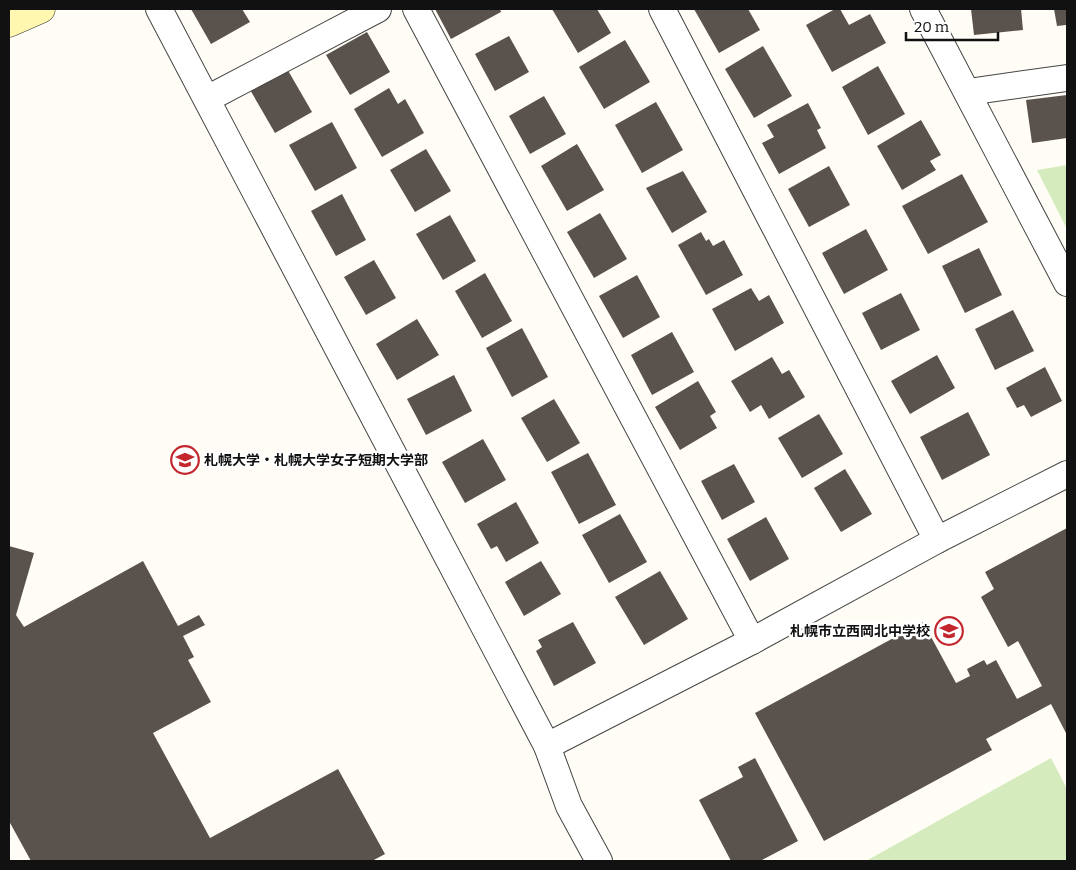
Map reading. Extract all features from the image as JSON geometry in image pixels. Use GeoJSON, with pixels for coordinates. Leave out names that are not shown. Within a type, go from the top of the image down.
{"type":"FeatureCollection","features":[{"type":"Feature","properties":{"kind":"street"},"geometry":{"type":"LineString","coordinates":[[159,9],[548,746],[569,806],[599,861]]}},
{"type":"Feature","properties":{"kind":"street"},"geometry":{"type":"LineString","coordinates":[[207,99],[378,9]]}},
{"type":"Feature","properties":{"kind":"street"},"geometry":{"type":"LineString","coordinates":[[416,9],[752,641]]}},
{"type":"Feature","properties":{"kind":"street"},"geometry":{"type":"LineString","coordinates":[[662,9],[937,540]]}},
{"type":"Feature","properties":{"kind":"street"},"geometry":{"type":"LineString","coordinates":[[923,9],[1067,283]]}},
{"type":"Feature","properties":{"kind":"street"},"geometry":{"type":"LineString","coordinates":[[9,23],[37,10]]}},
{"type":"Feature","properties":{"kind":"street"},"geometry":{"type":"LineString","coordinates":[[968,92],[1067,78]]}},
{"type":"Feature","properties":{"kind":"street"},"geometry":{"type":"LineString","coordinates":[[548,746],[752,641],[937,540],[1067,474]]}},
{"type":"Feature","properties":{"kind":"green space"},"geometry":{"type":"Polygon","coordinates":[[[1067,165],[1067,229],[1037,170],[1067,165]]]}},
{"type":"Feature","properties":{"kind":"green space"},"geometry":{"type":"Polygon","coordinates":[[[1051,758],[1067,789],[1067,861],[866,861],[1051,758]]]}},
{"type":"Feature","properties":{"kind":"building"},"geometry":{"type":"Polygon","coordinates":[[[191,9],[242,9],[250,22],[211,44],[191,9]]]}},
{"type":"Feature","properties":{"kind":"building"},"geometry":{"type":"Polygon","coordinates":[[[435,9],[500,9],[501,12],[451,39],[435,9]]]}},
{"type":"Feature","properties":{"kind":"building"},"geometry":{"type":"Polygon","coordinates":[[[552,9],[597,9],[611,33],[578,53],[552,9]]]}},
{"type":"Feature","properties":{"kind":"building"},"geometry":{"type":"Polygon","coordinates":[[[694,9],[748,9],[760,30],[719,53],[694,9]]]}},
{"type":"Feature","properties":{"kind":"building"},"geometry":{"type":"Polygon","coordinates":[[[835,9],[840,9],[849,25],[870,14],[886,43],[832,72],[806,25],[835,9]]]}},
{"type":"Feature","properties":{"kind":"building"},"geometry":{"type":"Polygon","coordinates":[[[971,9],[1021,9],[1023,30],[974,35],[971,9]]]}},
{"type":"Feature","properties":{"kind":"building"},"geometry":{"type":"Polygon","coordinates":[[[1054,9],[1067,9],[1067,29],[1066,25],[1057,26],[1054,9]]]}},
{"type":"Feature","properties":{"kind":"building"},"geometry":{"type":"Polygon","coordinates":[[[367,32],[390,72],[350,95],[326,55],[367,32]]]}},
{"type":"Feature","properties":{"kind":"building"},"geometry":{"type":"Polygon","coordinates":[[[509,36],[529,72],[495,91],[475,54],[509,36]]]}},
{"type":"Feature","properties":{"kind":"building"},"geometry":{"type":"Polygon","coordinates":[[[625,40],[650,82],[604,109],[579,67],[625,40]]]}},
{"type":"Feature","properties":{"kind":"building"},"geometry":{"type":"Polygon","coordinates":[[[763,46],[792,96],[754,118],[725,69],[763,46]]]}},
{"type":"Feature","properties":{"kind":"building"},"geometry":{"type":"Polygon","coordinates":[[[878,66],[905,114],[868,135],[842,87],[878,66]]]}},
{"type":"Feature","properties":{"kind":"building"},"geometry":{"type":"Polygon","coordinates":[[[286,67],[312,112],[275,133],[249,88],[286,67]]]}},
{"type":"Feature","properties":{"kind":"building"},"geometry":{"type":"Polygon","coordinates":[[[389,88],[398,104],[405,99],[424,133],[382,157],[354,109],[389,88]]]}},
{"type":"Feature","properties":{"kind":"building"},"geometry":{"type":"Polygon","coordinates":[[[1067,95],[1067,138],[1032,143],[1026,100],[1067,95]]]}},
{"type":"Feature","properties":{"kind":"building"},"geometry":{"type":"Polygon","coordinates":[[[544,96],[566,134],[530,154],[509,116],[544,96]]]}},
{"type":"Feature","properties":{"kind":"building"},"geometry":{"type":"Polygon","coordinates":[[[656,102],[683,150],[642,173],[615,125],[656,102]]]}},
{"type":"Feature","properties":{"kind":"building"},"geometry":{"type":"Polygon","coordinates":[[[808,103],[821,128],[817,130],[826,148],[779,174],[762,143],[774,137],[767,125],[808,103]]]}},
{"type":"Feature","properties":{"kind":"building"},"geometry":{"type":"Polygon","coordinates":[[[921,120],[941,155],[930,161],[936,170],[902,190],[877,146],[921,120]]]}},
{"type":"Feature","properties":{"kind":"building"},"geometry":{"type":"Polygon","coordinates":[[[332,122],[357,168],[315,191],[289,145],[332,122]]]}},
{"type":"Feature","properties":{"kind":"building"},"geometry":{"type":"Polygon","coordinates":[[[577,144],[604,190],[567,211],[541,166],[577,144]]]}},
{"type":"Feature","properties":{"kind":"building"},"geometry":{"type":"Polygon","coordinates":[[[426,149],[451,191],[415,212],[390,170],[426,149]]]}},
{"type":"Feature","properties":{"kind":"building"},"geometry":{"type":"Polygon","coordinates":[[[829,166],[850,205],[809,227],[788,189],[829,166]]]}},
{"type":"Feature","properties":{"kind":"building"},"geometry":{"type":"Polygon","coordinates":[[[683,171],[707,212],[672,233],[646,188],[683,171]]]}},
{"type":"Feature","properties":{"kind":"building"},"geometry":{"type":"Polygon","coordinates":[[[962,174],[988,222],[928,254],[902,206],[962,174]]]}},
{"type":"Feature","properties":{"kind":"building"},"geometry":{"type":"Polygon","coordinates":[[[342,194],[366,240],[336,256],[311,211],[342,194]]]}},
{"type":"Feature","properties":{"kind":"building"},"geometry":{"type":"Polygon","coordinates":[[[600,213],[627,259],[594,278],[567,232],[600,213]]]}},
{"type":"Feature","properties":{"kind":"building"},"geometry":{"type":"Polygon","coordinates":[[[450,215],[476,261],[443,280],[416,234],[450,215]]]}},
{"type":"Feature","properties":{"kind":"building"},"geometry":{"type":"Polygon","coordinates":[[[866,229],[888,270],[844,294],[822,253],[866,229]]]}},
{"type":"Feature","properties":{"kind":"building"},"geometry":{"type":"Polygon","coordinates":[[[701,232],[706,241],[709,239],[713,246],[724,240],[743,275],[706,295],[678,245],[701,232]]]}},
{"type":"Feature","properties":{"kind":"building"},"geometry":{"type":"Polygon","coordinates":[[[979,248],[1002,295],[965,313],[942,266],[979,248]]]}},
{"type":"Feature","properties":{"kind":"building"},"geometry":{"type":"Polygon","coordinates":[[[374,260],[396,298],[366,315],[344,277],[374,260]]]}},
{"type":"Feature","properties":{"kind":"building"},"geometry":{"type":"Polygon","coordinates":[[[485,273],[512,321],[482,338],[455,291],[485,273]]]}},
{"type":"Feature","properties":{"kind":"building"},"geometry":{"type":"Polygon","coordinates":[[[637,275],[660,317],[623,338],[599,296],[637,275]]]}},
{"type":"Feature","properties":{"kind":"building"},"geometry":{"type":"Polygon","coordinates":[[[751,288],[759,301],[769,295],[784,323],[735,351],[712,309],[751,288]]]}},
{"type":"Feature","properties":{"kind":"building"},"geometry":{"type":"Polygon","coordinates":[[[901,293],[920,330],[881,350],[862,313],[901,293]]]}},
{"type":"Feature","properties":{"kind":"building"},"geometry":{"type":"Polygon","coordinates":[[[1013,310],[1034,351],[995,370],[975,329],[1013,310]]]}},
{"type":"Feature","properties":{"kind":"building"},"geometry":{"type":"Polygon","coordinates":[[[417,319],[439,355],[397,380],[376,344],[417,319]]]}},
{"type":"Feature","properties":{"kind":"building"},"geometry":{"type":"Polygon","coordinates":[[[522,328],[548,377],[512,397],[486,348],[522,328]]]}},
{"type":"Feature","properties":{"kind":"building"},"geometry":{"type":"Polygon","coordinates":[[[672,332],[694,372],[652,395],[631,355],[672,332]]]}},
{"type":"Feature","properties":{"kind":"building"},"geometry":{"type":"Polygon","coordinates":[[[937,355],[955,388],[910,414],[891,381],[937,355]]]}},
{"type":"Feature","properties":{"kind":"building"},"geometry":{"type":"Polygon","coordinates":[[[772,357],[782,374],[789,370],[805,397],[769,419],[761,405],[750,412],[731,381],[772,357]]]}},
{"type":"Feature","properties":{"kind":"building"},"geometry":{"type":"Polygon","coordinates":[[[1045,367],[1062,401],[1031,417],[1024,405],[1017,408],[1006,388],[1045,367]]]}},
{"type":"Feature","properties":{"kind":"building"},"geometry":{"type":"Polygon","coordinates":[[[454,375],[472,411],[426,435],[407,399],[454,375]]]}},
{"type":"Feature","properties":{"kind":"building"},"geometry":{"type":"Polygon","coordinates":[[[698,381],[716,412],[710,416],[717,428],[680,450],[655,407],[698,381]]]}},
{"type":"Feature","properties":{"kind":"building"},"geometry":{"type":"Polygon","coordinates":[[[554,399],[580,443],[547,462],[521,418],[554,399]]]}},
{"type":"Feature","properties":{"kind":"building"},"geometry":{"type":"Polygon","coordinates":[[[968,412],[990,455],[942,480],[920,437],[968,412]]]}},
{"type":"Feature","properties":{"kind":"building"},"geometry":{"type":"Polygon","coordinates":[[[819,414],[843,454],[802,478],[778,438],[819,414]]]}},
{"type":"Feature","properties":{"kind":"building"},"geometry":{"type":"Polygon","coordinates":[[[483,439],[506,480],[465,503],[442,462],[483,439]]]}},
{"type":"Feature","properties":{"kind":"building"},"geometry":{"type":"Polygon","coordinates":[[[588,453],[616,505],[579,524],[551,472],[588,453]]]}},
{"type":"Feature","properties":{"kind":"building"},"geometry":{"type":"Polygon","coordinates":[[[734,464],[755,502],[722,520],[701,481],[734,464]]]}},
{"type":"Feature","properties":{"kind":"building"},"geometry":{"type":"Polygon","coordinates":[[[845,469],[872,514],[841,532],[814,488],[845,469]]]}},
{"type":"Feature","properties":{"kind":"building"},"geometry":{"type":"Polygon","coordinates":[[[516,502],[539,543],[506,562],[497,546],[491,549],[477,524],[516,502]]]}},
{"type":"Feature","properties":{"kind":"building"},"geometry":{"type":"Polygon","coordinates":[[[620,514],[647,562],[609,583],[582,535],[620,514]]]}},
{"type":"Feature","properties":{"kind":"building"},"geometry":{"type":"Polygon","coordinates":[[[766,517],[789,559],[750,581],[727,539],[766,517]]]}},
{"type":"Feature","properties":{"kind":"building"},"geometry":{"type":"Polygon","coordinates":[[[1067,528],[1067,735],[1051,704],[986,739],[992,750],[824,841],[755,713],[923,622],[956,683],[970,676],[967,669],[984,660],[987,665],[996,660],[1017,699],[1042,686],[1018,641],[1008,647],[981,597],[994,589],[985,572],[1067,528]]]}},
{"type":"Feature","properties":{"kind":"building"},"geometry":{"type":"Polygon","coordinates":[[[9,546],[34,553],[16,615],[24,627],[143,561],[178,626],[199,615],[205,625],[183,636],[194,657],[188,660],[211,702],[153,733],[210,838],[338,769],[385,854],[372,861],[31,861],[9,821],[9,546]]]}},
{"type":"Feature","properties":{"kind":"building"},"geometry":{"type":"Polygon","coordinates":[[[541,561],[561,594],[524,616],[505,582],[541,561]]]}},
{"type":"Feature","properties":{"kind":"building"},"geometry":{"type":"Polygon","coordinates":[[[660,571],[688,619],[644,645],[615,597],[660,571]]]}},
{"type":"Feature","properties":{"kind":"building"},"geometry":{"type":"Polygon","coordinates":[[[573,622],[596,663],[554,686],[536,651],[542,647],[538,640],[573,622]]]}},
{"type":"Feature","properties":{"kind":"building"},"geometry":{"type":"Polygon","coordinates":[[[755,758],[798,841],[760,861],[731,861],[699,800],[743,777],[738,767],[755,758]]]}},
{"type":"Feature","properties":{"kind":"place","name":"札幌大学・札幌大学女子短期大学部"},"geometry":{"type":"Point","coordinates":[185,460]}},
{"type":"Feature","properties":{"kind":"place","name":"札幌市立西岡北中学校"},"geometry":{"type":"Point","coordinates":[949,631]}}]}
